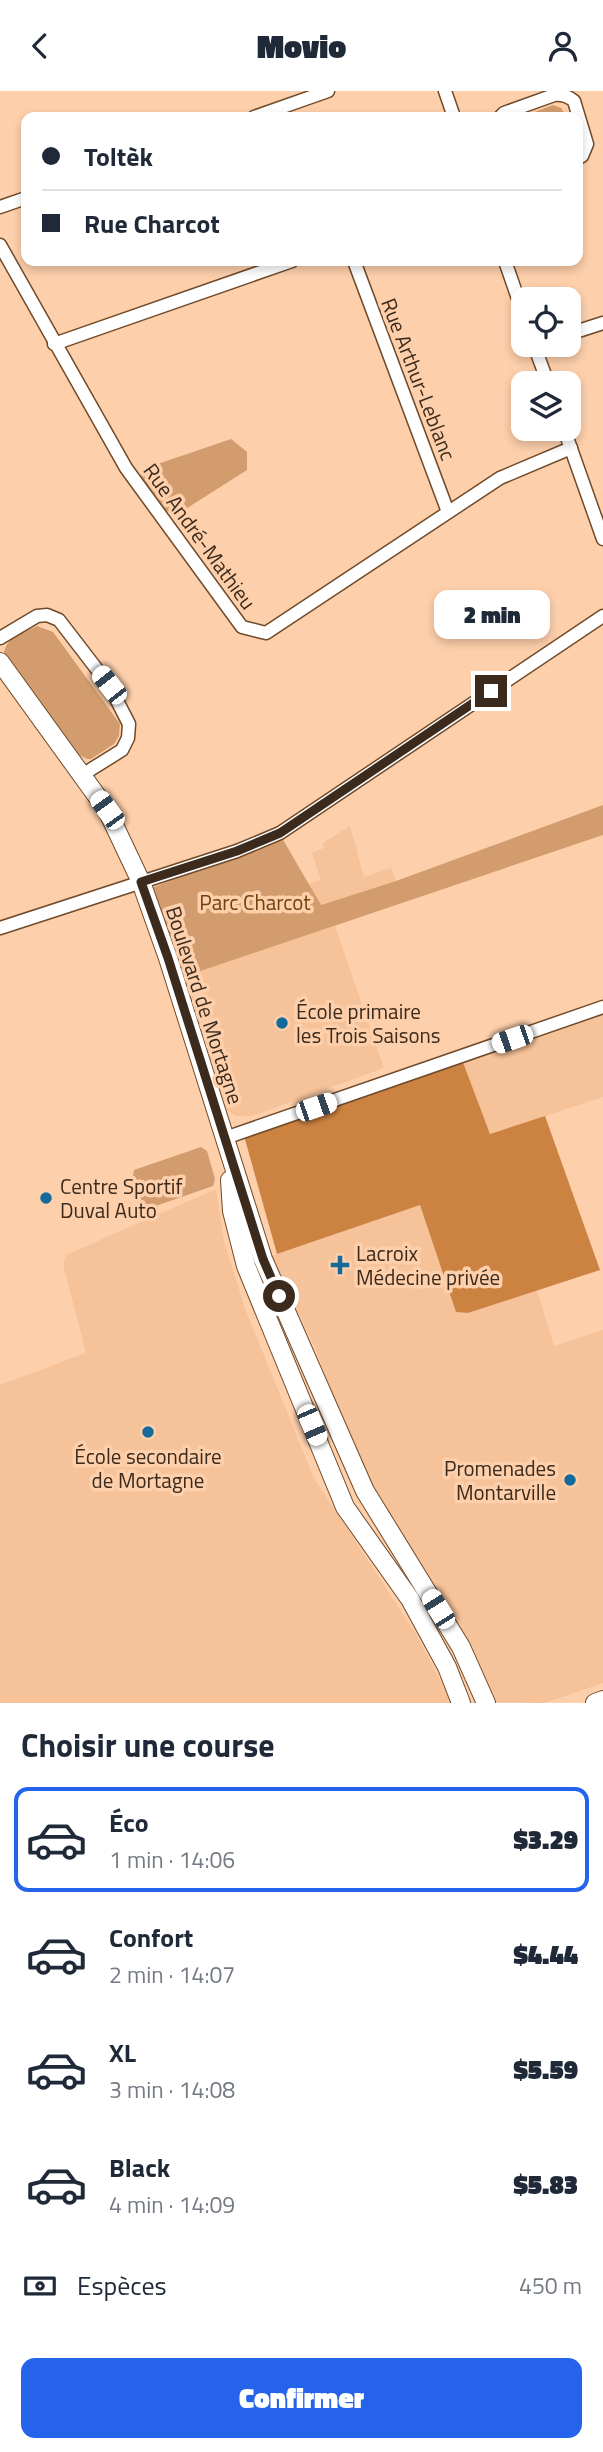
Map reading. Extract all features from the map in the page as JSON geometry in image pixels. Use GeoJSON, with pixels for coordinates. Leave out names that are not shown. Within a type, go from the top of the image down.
{"type":"FeatureCollection","features":[{"type":"Feature","properties":{"kind":"street"},"geometry":{"type":"LineString","coordinates":[[268,112],[328,91]]}},
{"type":"Feature","properties":{"kind":"street"},"geometry":{"type":"LineString","coordinates":[[445,91],[452,112]]}},
{"type":"Feature","properties":{"kind":"street"},"geometry":{"type":"LineString","coordinates":[[507,112],[560,94],[573,101],[577,112]]}},
{"type":"Feature","properties":{"kind":"street"},"geometry":{"type":"LineString","coordinates":[[583,132],[587,144],[583,154]]}},
{"type":"Feature","properties":{"kind":"street"},"geometry":{"type":"LineString","coordinates":[[0,207],[21,200]]}},
{"type":"Feature","properties":{"kind":"street","name":"Rue André-Mathieu"},"geometry":{"type":"LineString","coordinates":[[0,246],[126,468],[242,627],[266,633],[500,478],[571,448]]}},
{"type":"Feature","properties":{"kind":"street"},"geometry":{"type":"LineString","coordinates":[[54,344],[278,266]]}},
{"type":"Feature","properties":{"kind":"street","name":"Rue Arthur-Leblanc"},"geometry":{"type":"LineString","coordinates":[[356,266],[448,512]]}},
{"type":"Feature","properties":{"kind":"street"},"geometry":{"type":"LineString","coordinates":[[507,266],[514,287]]}},
{"type":"Feature","properties":{"kind":"street"},"geometry":{"type":"LineString","coordinates":[[581,330],[602,322]]}},
{"type":"Feature","properties":{"kind":"street"},"geometry":{"type":"LineString","coordinates":[[568,441],[597,504],[603,539]]}},
{"type":"Feature","properties":{"kind":"street"},"geometry":{"type":"LineString","coordinates":[[0,638],[37,616],[47,615],[59,620],[109,685],[129,724],[128,738],[122,750],[82,775]]}},
{"type":"Feature","properties":{"kind":"street"},"geometry":{"type":"LineString","coordinates":[[0,928],[237,851],[280,833],[603,616]]}},
{"type":"Feature","properties":{"kind":"street","name":"Boulevard de Mortagne"},"geometry":{"type":"LineString","coordinates":[[0,662],[107,810],[141,882],[168,958],[263,1259],[365,1491],[461,1647],[486,1703]]}},
{"type":"Feature","properties":{"kind":"street"},"geometry":{"type":"LineString","coordinates":[[225,1138],[603,1007]]}},
{"type":"Feature","properties":{"kind":"street","name":"Boulevard de Mortagne"},"geometry":{"type":"LineString","coordinates":[[225,1138],[232,1211],[246,1266],[345,1507],[410,1599],[447,1667],[461,1703]]}},
{"type":"Feature","properties":{"kind":"street"},"geometry":{"type":"LineString","coordinates":[[595,1703],[603,1700]]}},
{"type":"Feature","properties":{"kind":"shaded area"},"geometry":{"type":"Polygon","coordinates":[[[350,826],[364,877],[391,868],[396,881],[320,905],[308,884],[321,880],[312,853],[324,848],[323,843],[350,826]]]}},
{"type":"Feature","properties":{"kind":"shaded area","name":"École primaire les Trois Saisons"},"geometry":{"type":"Polygon","coordinates":[[[335,926],[384,1068],[252,1116],[236,1116],[227,1110],[180,978],[335,926]]]}},
{"type":"Feature","properties":{"kind":"shaded area"},"geometry":{"type":"Polygon","coordinates":[[[603,1007],[603,1097],[490,1134],[461,1057],[603,1007]]]}},
{"type":"Feature","properties":{"kind":"shaded area"},"geometry":{"type":"Polygon","coordinates":[[[461,1057],[490,1134],[545,1116],[600,1270],[468,1313],[456,1312],[420,1205],[277,1254],[243,1132],[461,1057]]]}},
{"type":"Feature","properties":{"kind":"shaded area","name":"École secondaire de Mortagne"},"geometry":{"type":"Polygon","coordinates":[[[216,1189],[224,1242],[246,1311],[314,1478],[416,1634],[452,1703],[0,1703],[0,1385],[86,1353],[63,1264],[66,1255],[216,1189]]]}},
{"type":"Feature","properties":{"kind":"shaded area"},"geometry":{"type":"Polygon","coordinates":[[[420,1204],[457,1312],[468,1313],[537,1290],[554,1346],[603,1330],[603,1683],[544,1703],[492,1702],[440,1596],[366,1482],[315,1348],[272,1256],[420,1204]]]}},
{"type":"Feature","properties":{"kind":"green space"},"geometry":{"type":"Polygon","coordinates":[[[553,105],[564,112],[534,112],[553,105]]]}},
{"type":"Feature","properties":{"kind":"green space"},"geometry":{"type":"Polygon","coordinates":[[[231,439],[247,452],[247,470],[184,510],[176,513],[165,511],[140,477],[146,468],[231,439]]]}},
{"type":"Feature","properties":{"kind":"green space"},"geometry":{"type":"Polygon","coordinates":[[[37,626],[53,632],[120,724],[119,736],[114,744],[91,759],[77,754],[4,653],[12,639],[37,626]]]}},
{"type":"Feature","properties":{"kind":"green space","name":"Parc Charcot"},"geometry":{"type":"Polygon","coordinates":[[[603,805],[603,835],[180,978],[149,889],[282,838],[321,905],[396,881],[603,805]]]}},
{"type":"Feature","properties":{"kind":"green space"},"geometry":{"type":"Polygon","coordinates":[[[201,1147],[207,1151],[215,1179],[213,1186],[150,1208],[144,1207],[133,1176],[134,1170],[201,1147]]]}},
{"type":"Feature","properties":{"kind":"place","name":"École primaire les Trois Saisons"},"geometry":{"type":"Point","coordinates":[282,1023]}},
{"type":"Feature","properties":{"kind":"place","name":"Centre Sportif Duval Auto"},"geometry":{"type":"Point","coordinates":[46,1198]}},
{"type":"Feature","properties":{"kind":"place","name":"Lacroix Médecine privée"},"geometry":{"type":"Point","coordinates":[340,1265]}},
{"type":"Feature","properties":{"kind":"place","name":"École secondaire de Mortagne"},"geometry":{"type":"Point","coordinates":[148,1432]}},
{"type":"Feature","properties":{"kind":"place","name":"Promenades Montarville"},"geometry":{"type":"Point","coordinates":[570,1480]}},
{"type":"Feature","properties":{"kind":"route"},"geometry":{"type":"LineString","coordinates":[[279,1296],[263,1259],[168,958],[141,882],[237,851],[280,833],[491,691]]}}]}
